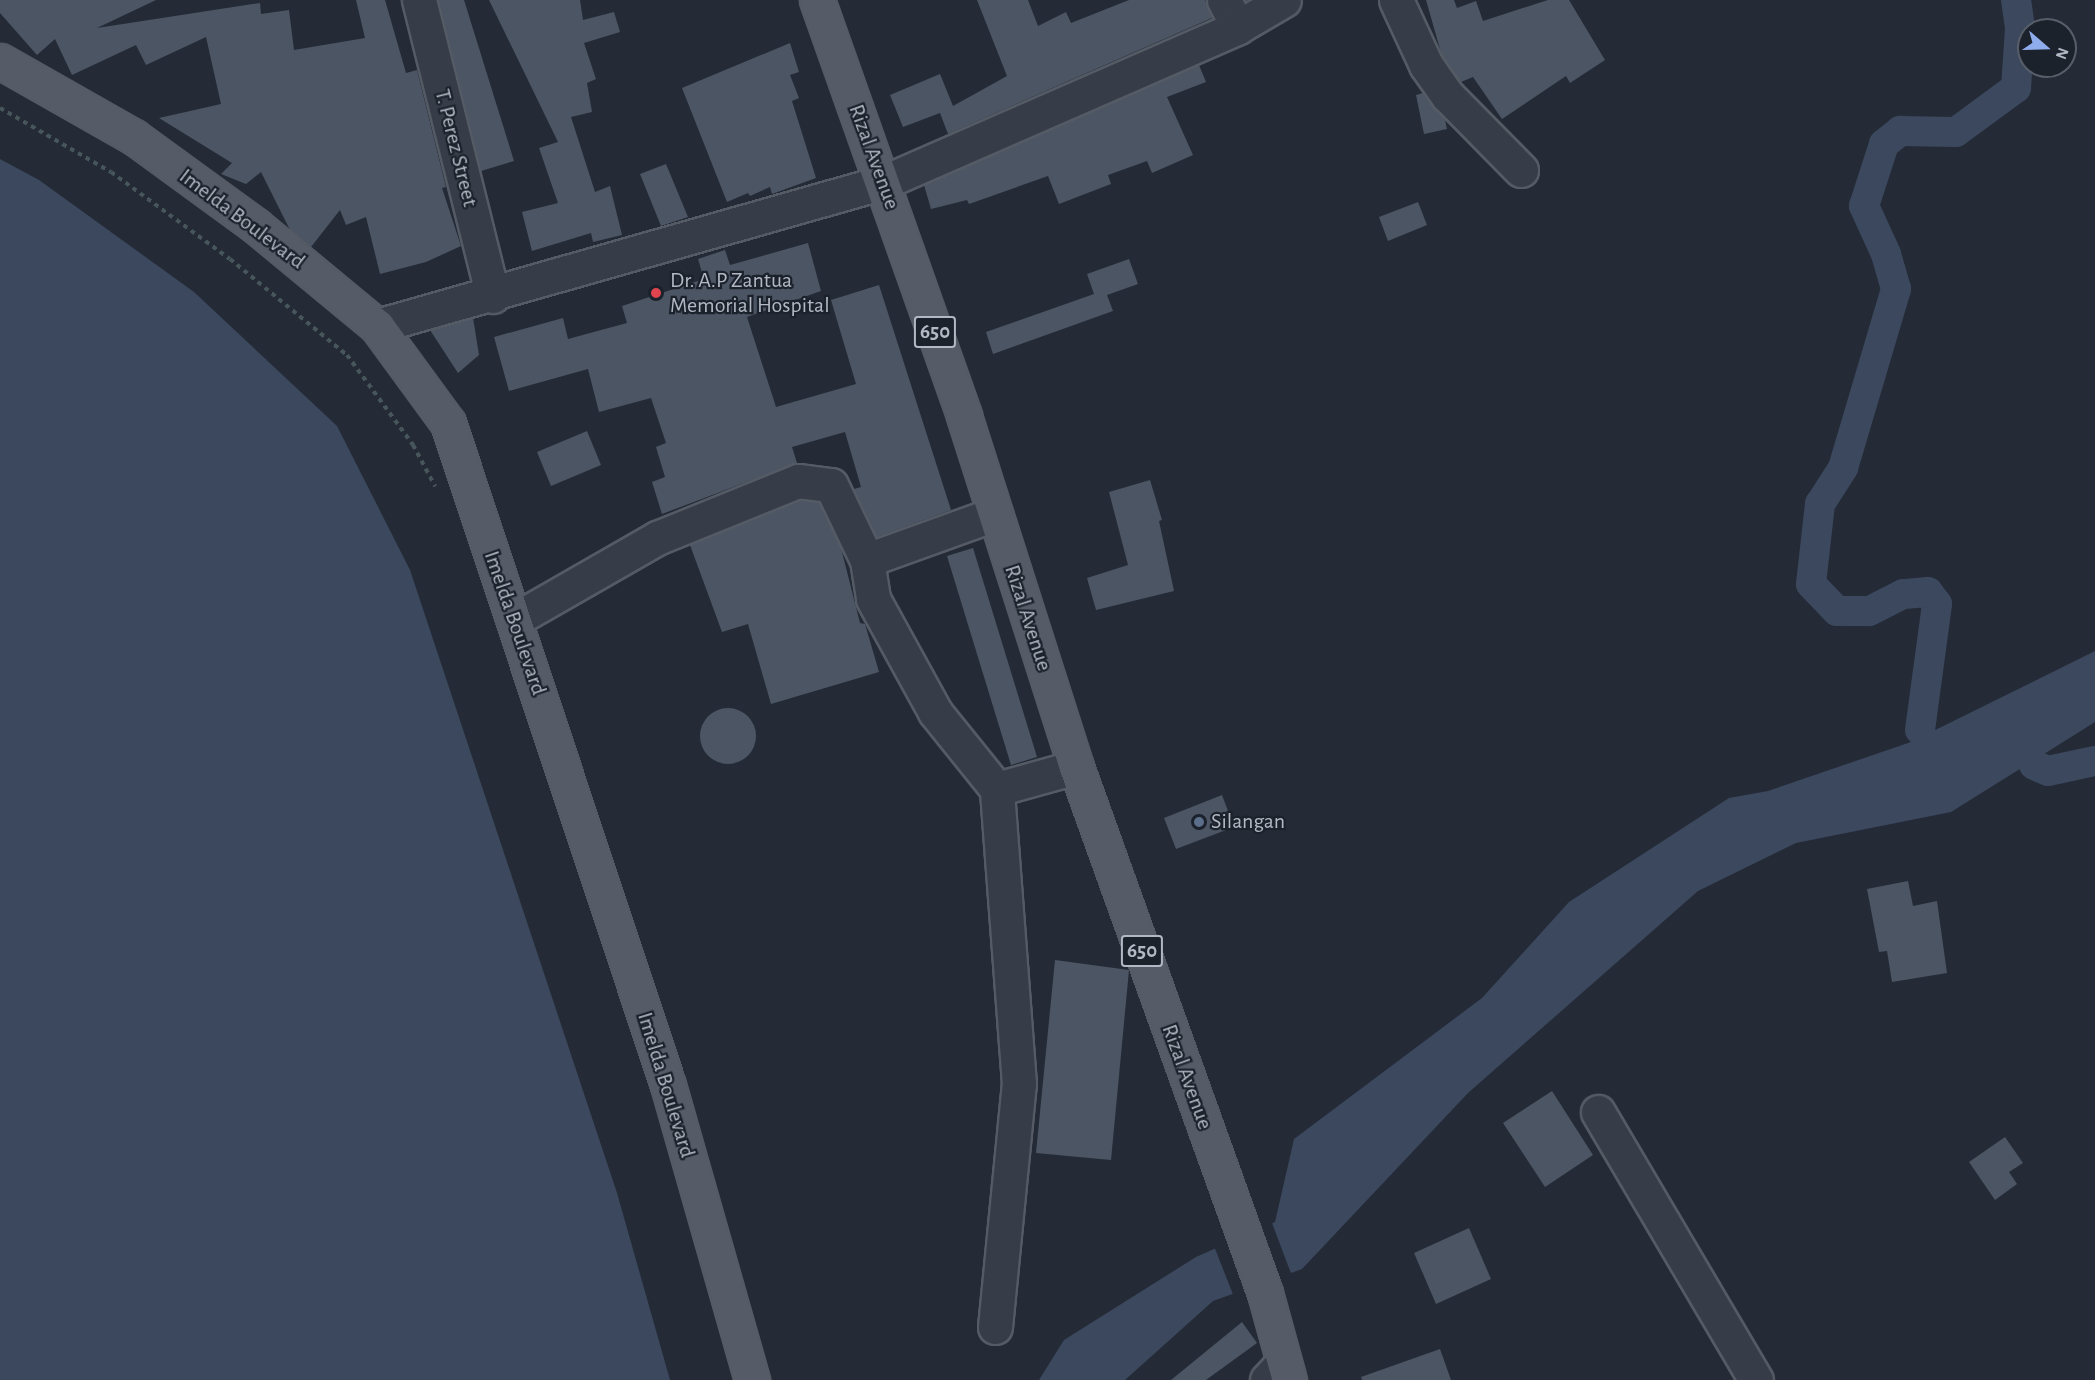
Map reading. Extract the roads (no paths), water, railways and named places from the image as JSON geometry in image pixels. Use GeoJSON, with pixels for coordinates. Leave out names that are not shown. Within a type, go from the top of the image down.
{"type":"FeatureCollection","features":[{"type":"Feature","properties":{"kind":"main road","name":"Rizal Avenue"},"geometry":{"type":"LineString","coordinates":[[817,0],[884,182],[995,514],[1076,767],[1265,1293],[1279,1374]]}},
{"type":"Feature","properties":{"kind":"main road","name":"Imelda Boulevard"},"geometry":{"type":"LineString","coordinates":[[0,61],[134,137],[256,226],[377,326],[448,423],[668,1085],[752,1380]]}},
{"type":"Feature","properties":{"kind":"street","name":"T. Perez Street"},"geometry":{"type":"LineString","coordinates":[[419,0],[493,296]]}},
{"type":"Feature","properties":{"kind":"street"},"geometry":{"type":"LineString","coordinates":[[377,326],[493,296],[884,182],[1231,13],[1284,0]]}},
{"type":"Feature","properties":{"kind":"street"},"geometry":{"type":"LineString","coordinates":[[1396,0],[1426,64],[1448,96],[1521,170]]}},
{"type":"Feature","properties":{"kind":"street"},"geometry":{"type":"LineString","coordinates":[[514,620],[657,538],[798,481],[831,485],[867,560],[873,599],[935,712],[997,789],[1019,1084],[994,1327]]}},
{"type":"Feature","properties":{"kind":"street"},"geometry":{"type":"LineString","coordinates":[[867,560],[995,514]]}},
{"type":"Feature","properties":{"kind":"street"},"geometry":{"type":"LineString","coordinates":[[997,789],[1076,767]]}},
{"type":"Feature","properties":{"kind":"street"},"geometry":{"type":"LineString","coordinates":[[1598,1112],[1756,1380]]}},
{"type":"Feature","properties":{"kind":"water"},"geometry":{"type":"Polygon","coordinates":[[[0,159],[39,180],[194,292],[337,426],[410,570],[617,1193],[670,1380],[0,1380],[0,159]]]}},
{"type":"Feature","properties":{"kind":"water"},"geometry":{"type":"Polygon","coordinates":[[[2095,651],[2095,722],[1951,812],[1796,843],[1698,891],[1468,1093],[1302,1269],[1213,1301],[1125,1380],[1039,1380],[1064,1340],[1196,1257],[1275,1222],[1294,1139],[1482,998],[1569,902],[1729,798],[1768,791],[1911,742],[2095,651]]]}},
{"type":"Feature","properties":{"kind":"waterway"},"geometry":{"type":"LineString","coordinates":[[1920,730],[1937,604],[1928,592],[1903,594],[1869,611],[1837,611],[1811,584],[1820,504],[1843,468],[1896,289],[1886,254],[1864,206],[1884,144],[1900,131],[1956,132],[2016,88],[2020,28],[2016,0]]}},
{"type":"Feature","properties":{"kind":"waterway"},"geometry":{"type":"LineString","coordinates":[[2034,765],[2048,771],[2095,761]]}},
{"type":"Feature","properties":{"kind":"place","name":"Dr. A.P Zantua Memorial Hospital"},"geometry":{"type":"Point","coordinates":[656,293]}},
{"type":"Feature","properties":{"kind":"place","name":"Silangan"},"geometry":{"type":"Point","coordinates":[1199,822]}}]}
